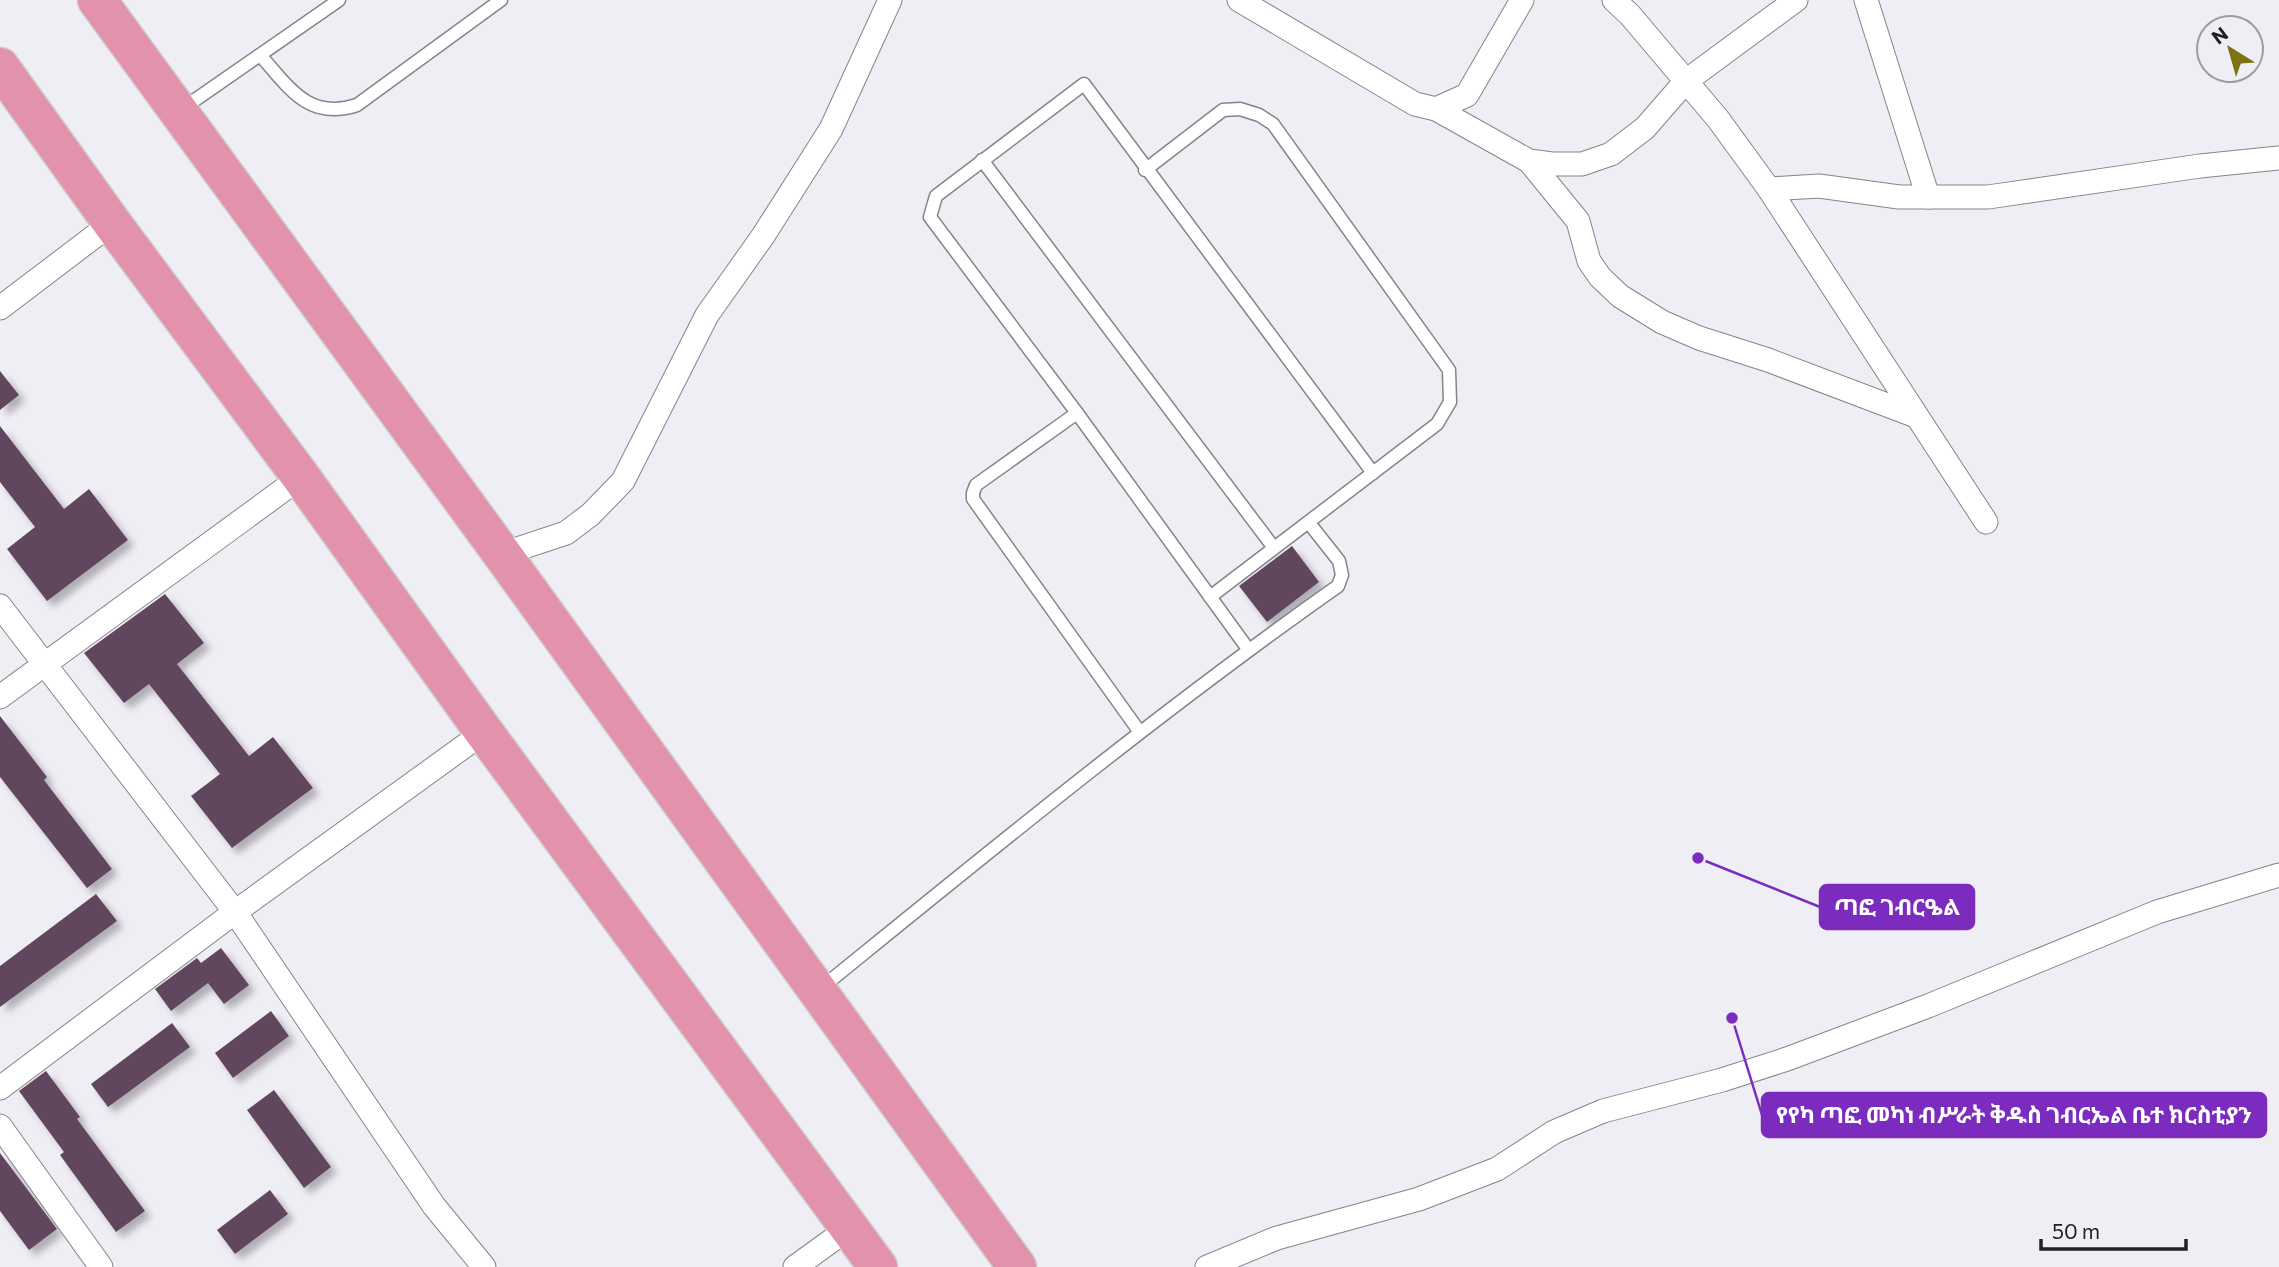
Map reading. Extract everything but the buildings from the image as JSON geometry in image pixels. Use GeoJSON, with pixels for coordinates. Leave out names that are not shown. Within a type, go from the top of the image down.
{"type":"FeatureCollection","features":[{"type":"Feature","properties":{"kind":"highway"},"geometry":{"type":"LineString","coordinates":[[97,0],[502,554],[1017,1267]]}},
{"type":"Feature","properties":{"kind":"highway"},"geometry":{"type":"LineString","coordinates":[[0,67],[878,1267]]}},
{"type":"Feature","properties":{"kind":"street"},"geometry":{"type":"LineString","coordinates":[[502,554],[566,533],[591,514],[622,481],[707,315],[763,236],[831,128],[890,0]]}},
{"type":"Feature","properties":{"kind":"street"},"geometry":{"type":"LineString","coordinates":[[1238,0],[1415,104],[1436,109],[1529,161],[1552,164],[1582,163],[1611,154],[1645,128],[1686,81],[1796,0]]}},
{"type":"Feature","properties":{"kind":"street"},"geometry":{"type":"LineString","coordinates":[[1436,109],[1467,95],[1522,0]]}},
{"type":"Feature","properties":{"kind":"street"},"geometry":{"type":"LineString","coordinates":[[1614,0],[1630,15],[1718,119],[1769,189],[1986,522]]}},
{"type":"Feature","properties":{"kind":"street"},"geometry":{"type":"LineString","coordinates":[[1866,0],[1928,197]]}},
{"type":"Feature","properties":{"kind":"street"},"geometry":{"type":"LineString","coordinates":[[1769,189],[1819,186],[1899,197],[1988,197],[2200,166],[2279,158]]}},
{"type":"Feature","properties":{"kind":"street"},"geometry":{"type":"LineString","coordinates":[[1529,161],[1577,221],[1589,261],[1600,277],[1620,296],[1662,322],[1699,338],[1768,360],[1916,416]]}},
{"type":"Feature","properties":{"kind":"street"},"geometry":{"type":"LineString","coordinates":[[0,308],[112,223]]}},
{"type":"Feature","properties":{"kind":"street"},"geometry":{"type":"LineString","coordinates":[[0,697],[301,477]]}},
{"type":"Feature","properties":{"kind":"street"},"geometry":{"type":"LineString","coordinates":[[0,606],[235,912],[441,1213],[484,1267]]}},
{"type":"Feature","properties":{"kind":"street"},"geometry":{"type":"LineString","coordinates":[[0,1088],[235,912],[484,732]]}},
{"type":"Feature","properties":{"kind":"street"},"geometry":{"type":"LineString","coordinates":[[1207,1267],[1277,1238],[1419,1199],[1497,1169],[1554,1132],[1603,1111],[1722,1080],[1787,1059],[1928,1006],[2157,912],[2279,875]]}},
{"type":"Feature","properties":{"kind":"street"},"geometry":{"type":"LineString","coordinates":[[0,1126],[101,1267]]}},
{"type":"Feature","properties":{"kind":"street"},"geometry":{"type":"LineString","coordinates":[[795,1267],[849,1228]]}},
{"type":"Feature","properties":{"kind":"lane"},"geometry":{"type":"LineString","coordinates":[[178,111],[339,0]]}},
{"type":"Feature","properties":{"kind":"lane"},"geometry":{"type":"LineString","coordinates":[[260,55],[296,95],[321,109],[338,111],[357,105],[501,0]]}},
{"type":"Feature","properties":{"kind":"lane"},"geometry":{"type":"LineString","coordinates":[[1248,649],[1077,413],[930,217],[936,196],[1084,84],[1145,170],[1373,473]]}},
{"type":"Feature","properties":{"kind":"lane"},"geometry":{"type":"LineString","coordinates":[[1145,170],[1223,110],[1240,108],[1273,124],[1449,370],[1450,402],[1437,424],[1210,597]]}},
{"type":"Feature","properties":{"kind":"lane"},"geometry":{"type":"LineString","coordinates":[[982,160],[1274,548]]}},
{"type":"Feature","properties":{"kind":"lane"},"geometry":{"type":"LineString","coordinates":[[1077,413],[976,485],[973,499],[1139,731]]}},
{"type":"Feature","properties":{"kind":"lane"},"geometry":{"type":"LineString","coordinates":[[817,991],[1139,731],[1338,586],[1342,575],[1339,561],[1309,523]]}},
{"type":"Feature","properties":{"kind":"place","name":"ጣፎ ገብርዔል"},"geometry":{"type":"Point","coordinates":[1698,858]}},
{"type":"Feature","properties":{"kind":"place","name":"የየካ ጣፎ መካነ ብሥራት ቅዱስ ገብርኤል ቤተ ክርስቲያን"},"geometry":{"type":"Point","coordinates":[1732,1018]}}]}
